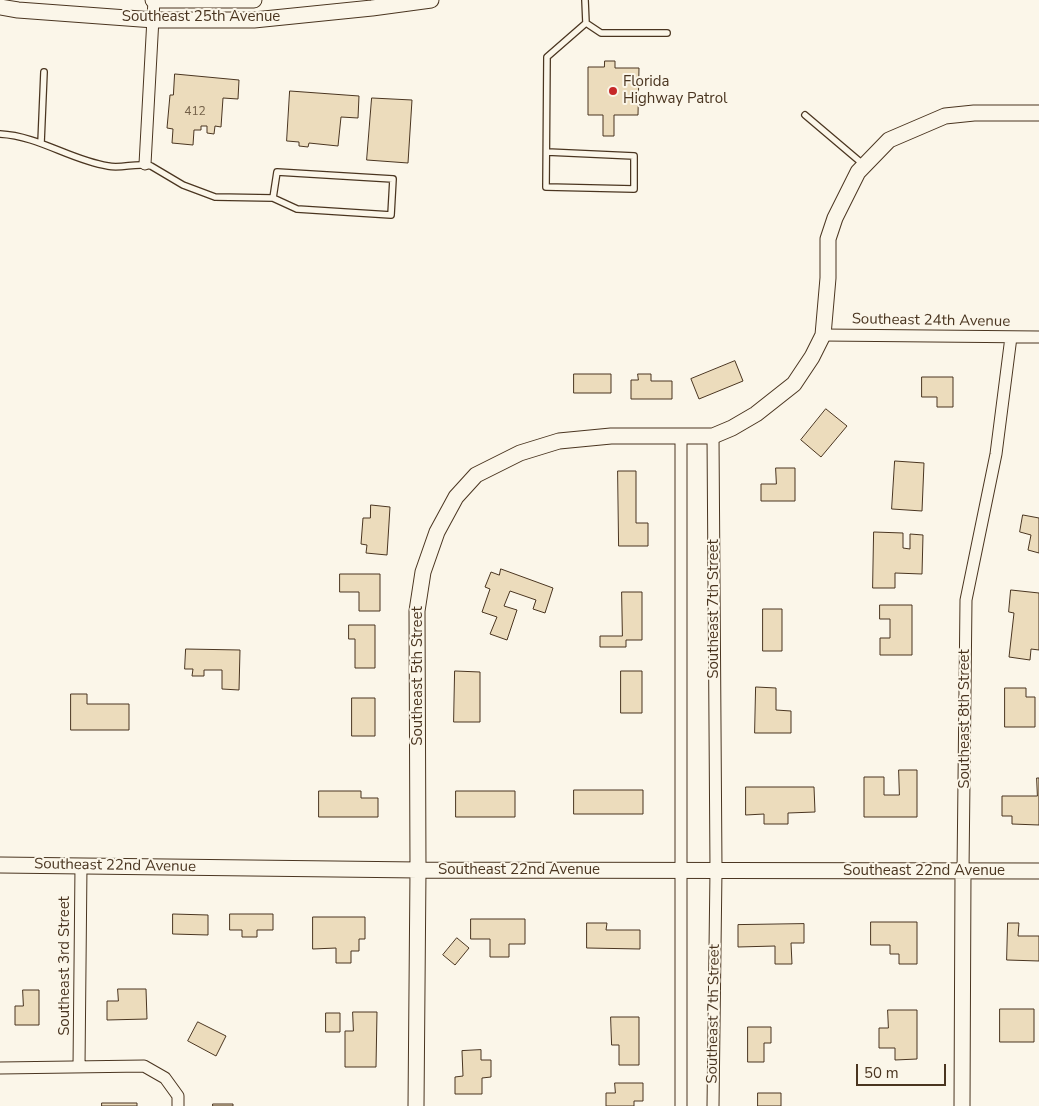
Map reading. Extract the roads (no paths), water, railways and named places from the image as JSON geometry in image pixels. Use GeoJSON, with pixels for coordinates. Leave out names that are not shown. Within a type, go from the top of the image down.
{"type":"FeatureCollection","features":[{"type":"Feature","properties":{"kind":"street","name":"Southeast 25th Avenue"},"geometry":{"type":"LineString","coordinates":[[154,0],[254,0]]}},
{"type":"Feature","properties":{"kind":"street"},"geometry":{"type":"LineString","coordinates":[[145,164],[154,0]]}},
{"type":"Feature","properties":{"kind":"street","name":"Southeast 25th Avenue"},"geometry":{"type":"LineString","coordinates":[[0,7],[154,20],[254,20],[431,0]]}},
{"type":"Feature","properties":{"kind":"street"},"geometry":{"type":"LineString","coordinates":[[713,436],[756,414],[794,384],[812,357],[823,335],[828,278],[828,239],[835,218],[861,169],[889,140],[945,116],[974,113],[1039,114]]}},
{"type":"Feature","properties":{"kind":"street","name":"Southeast 24th Avenue"},"geometry":{"type":"LineString","coordinates":[[823,335],[1039,337]]}},
{"type":"Feature","properties":{"kind":"street","name":"Southeast 8th Street"},"geometry":{"type":"LineString","coordinates":[[962,1106],[966,600],[996,454],[1011,337]]}},
{"type":"Feature","properties":{"kind":"street","name":"Southeast 5th Street"},"geometry":{"type":"LineString","coordinates":[[416,1106],[418,870],[417,611],[423,572],[437,532],[456,497],[476,475],[520,452],[559,441],[611,436],[713,436]]}},
{"type":"Feature","properties":{"kind":"street"},"geometry":{"type":"LineString","coordinates":[[681,436],[681,1106]]}},
{"type":"Feature","properties":{"kind":"street","name":"Southeast 7th Street"},"geometry":{"type":"LineString","coordinates":[[713,436],[716,870],[713,1106]]}},
{"type":"Feature","properties":{"kind":"street","name":"Southeast 22nd Avenue"},"geometry":{"type":"LineString","coordinates":[[0,865],[418,870],[1039,871]]}},
{"type":"Feature","properties":{"kind":"street","name":"Southeast 3rd Street"},"geometry":{"type":"LineString","coordinates":[[80,1066],[81,866]]}},
{"type":"Feature","properties":{"kind":"street"},"geometry":{"type":"LineString","coordinates":[[0,1068],[144,1066],[165,1078],[178,1096],[178,1106]]}},
{"type":"Feature","properties":{"kind":"lane"},"geometry":{"type":"LineString","coordinates":[[585,0],[586,23]]}},
{"type":"Feature","properties":{"kind":"lane"},"geometry":{"type":"LineString","coordinates":[[586,23],[601,33],[667,33]]}},
{"type":"Feature","properties":{"kind":"lane"},"geometry":{"type":"LineString","coordinates":[[547,152],[634,156],[634,189],[546,187],[547,57],[586,23]]}},
{"type":"Feature","properties":{"kind":"lane"},"geometry":{"type":"LineString","coordinates":[[42,143],[44,72]]}},
{"type":"Feature","properties":{"kind":"lane"},"geometry":{"type":"LineString","coordinates":[[805,115],[861,169]]}},
{"type":"Feature","properties":{"kind":"lane"},"geometry":{"type":"LineString","coordinates":[[0,134],[42,143],[71,156],[110,167],[145,164],[183,186],[215,197],[272,198],[297,209],[391,215],[393,179],[277,172],[272,198]]}},
{"type":"Feature","properties":{"kind":"place","name":"Florida Highway Patrol"},"geometry":{"type":"Point","coordinates":[613,91]}}]}
